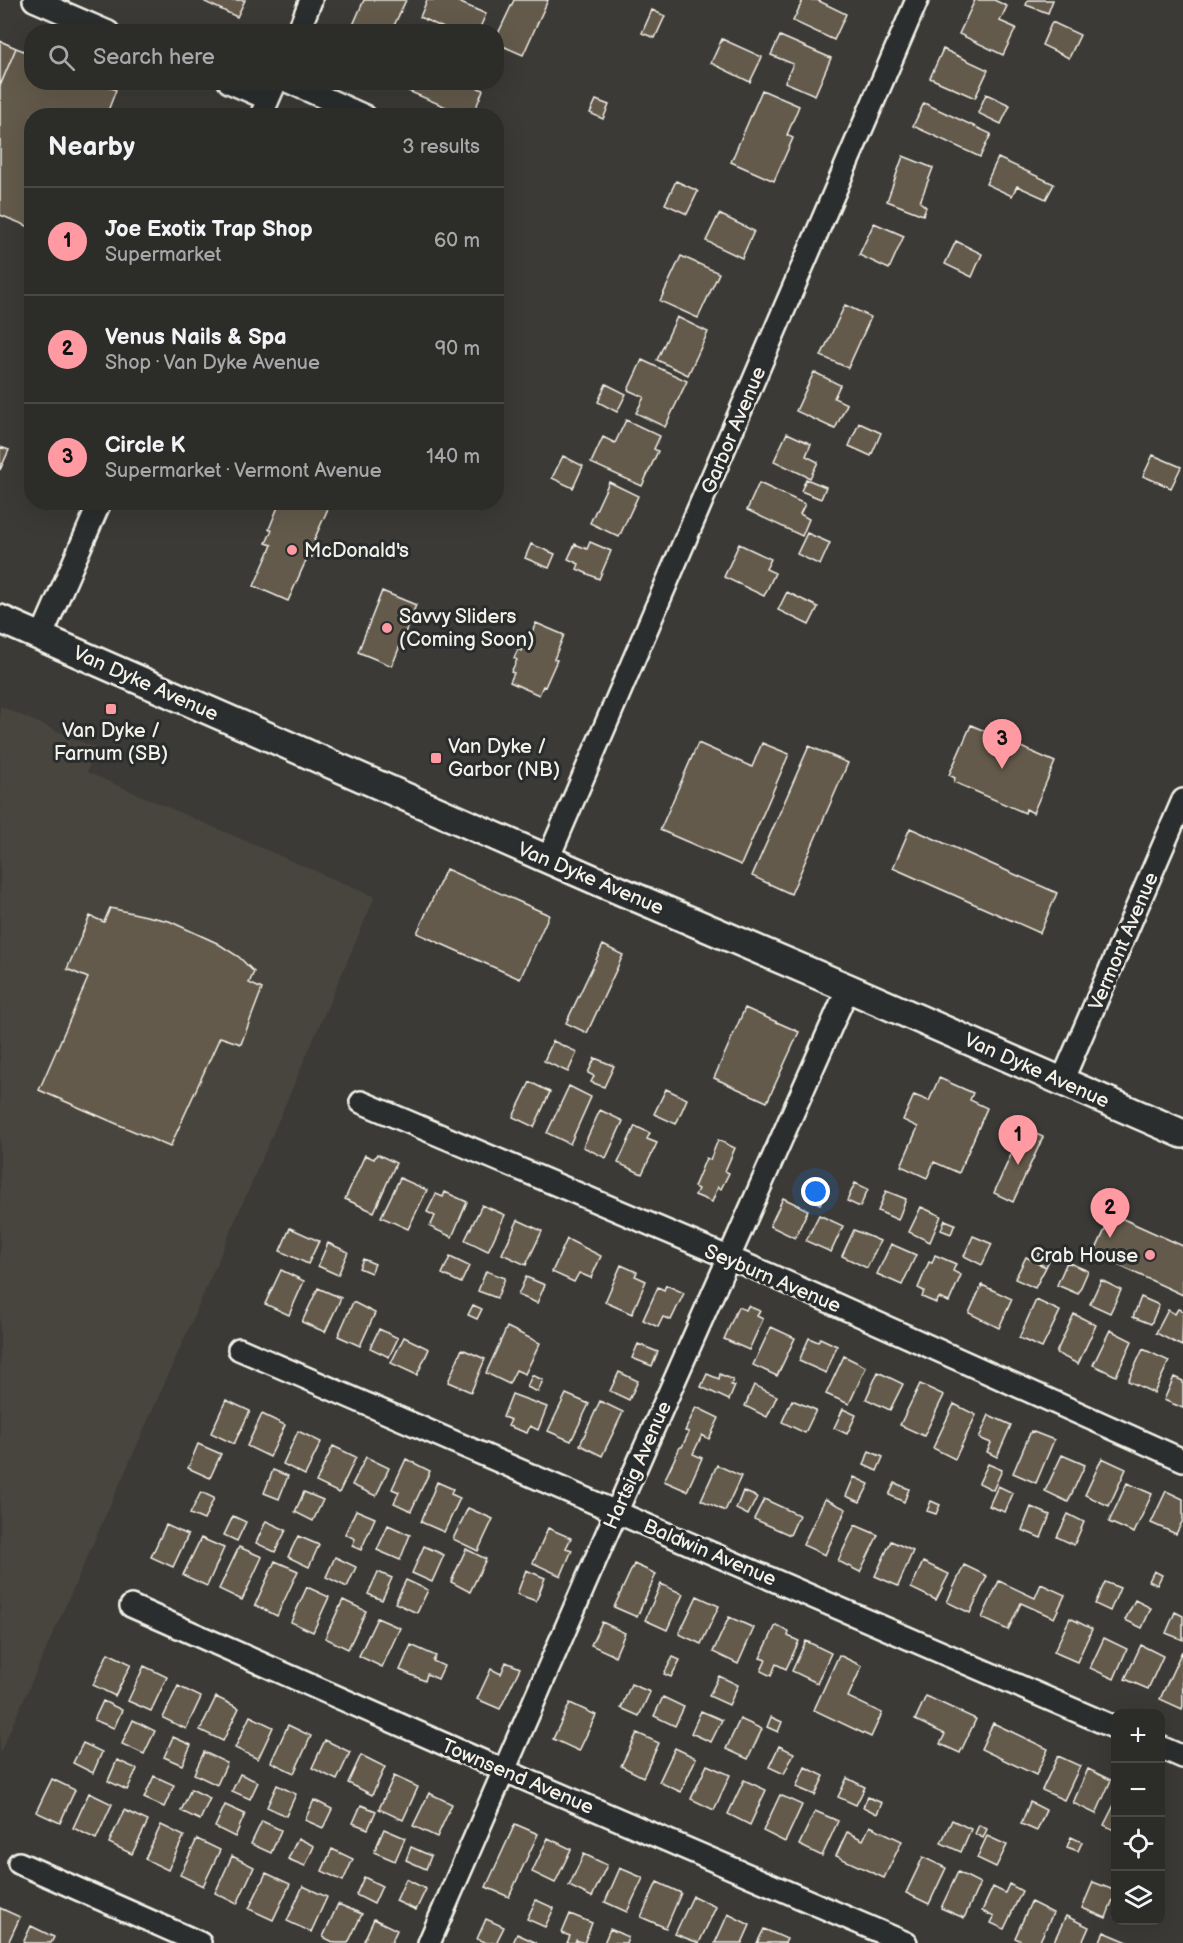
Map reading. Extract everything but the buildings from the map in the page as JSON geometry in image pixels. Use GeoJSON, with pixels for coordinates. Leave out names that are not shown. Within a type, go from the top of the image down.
{"type":"FeatureCollection","features":[{"type":"Feature","properties":{"kind":"main road","name":"Van Dyke Avenue"},"geometry":{"type":"LineString","coordinates":[[0,619],[1183,1134]]}},
{"type":"Feature","properties":{"kind":"street"},"geometry":{"type":"LineString","coordinates":[[34,0],[90,24]]}},
{"type":"Feature","properties":{"kind":"street"},"geometry":{"type":"LineString","coordinates":[[301,24],[311,0]]}},
{"type":"Feature","properties":{"kind":"street","name":"Garbor Avenue"},"geometry":{"type":"LineString","coordinates":[[548,859],[917,0]]}},
{"type":"Feature","properties":{"kind":"street"},"geometry":{"type":"LineString","coordinates":[[247,90],[268,99]]}},
{"type":"Feature","properties":{"kind":"street"},"geometry":{"type":"LineString","coordinates":[[307,90],[347,108]]}},
{"type":"Feature","properties":{"kind":"street"},"geometry":{"type":"LineString","coordinates":[[41,637],[97,510]]}},
{"type":"Feature","properties":{"kind":"street","name":"Vermont Avenue"},"geometry":{"type":"LineString","coordinates":[[1062,1081],[1183,800]]}},
{"type":"Feature","properties":{"kind":"street","name":"Hartsig Avenue"},"geometry":{"type":"LineString","coordinates":[[429,1943],[848,988]]}},
{"type":"Feature","properties":{"kind":"street","name":"Seyburn Avenue"},"geometry":{"type":"LineString","coordinates":[[361,1102],[781,1280],[1183,1460]]}},
{"type":"Feature","properties":{"kind":"street","name":"Baldwin Avenue"},"geometry":{"type":"LineString","coordinates":[[239,1349],[1111,1726]]}},
{"type":"Feature","properties":{"kind":"street","name":"Townsend Avenue"},"geometry":{"type":"LineString","coordinates":[[131,1606],[504,1771],[906,1943]]}},
{"type":"Feature","properties":{"kind":"street"},"geometry":{"type":"LineString","coordinates":[[1165,1749],[1183,1757]]}},
{"type":"Feature","properties":{"kind":"street"},"geometry":{"type":"LineString","coordinates":[[19,1863],[200,1943]]}},
{"type":"Feature","properties":{"kind":"shaded area"},"geometry":{"type":"Polygon","coordinates":[[[0,706],[96,748],[87,772],[375,897],[182,1344],[0,1753],[0,706]]]}},
{"type":"Feature","properties":{"kind":"place","name":"McDonald's"},"geometry":{"type":"Point","coordinates":[292,550]}},
{"type":"Feature","properties":{"kind":"place","name":"Savvy Sliders (Coming Soon)"},"geometry":{"type":"Point","coordinates":[387,628]}},
{"type":"Feature","properties":{"kind":"place","name":"Van Dyke / Farnum (SB)"},"geometry":{"type":"Point","coordinates":[111,709]}},
{"type":"Feature","properties":{"kind":"place","name":"Van Dyke / Garbor (NB)"},"geometry":{"type":"Point","coordinates":[436,758]}},
{"type":"Feature","properties":{"kind":"place","name":"Circle K"},"geometry":{"type":"Point","coordinates":[1002,769]}},
{"type":"Feature","properties":{"kind":"place","name":"Joe Exotix Trap Shop"},"geometry":{"type":"Point","coordinates":[1018,1165]}},
{"type":"Feature","properties":{"kind":"place","name":"Venus Nails & Spa"},"geometry":{"type":"Point","coordinates":[1110,1238]}},
{"type":"Feature","properties":{"kind":"place","name":"Crab House"},"geometry":{"type":"Point","coordinates":[1150,1255]}}]}
